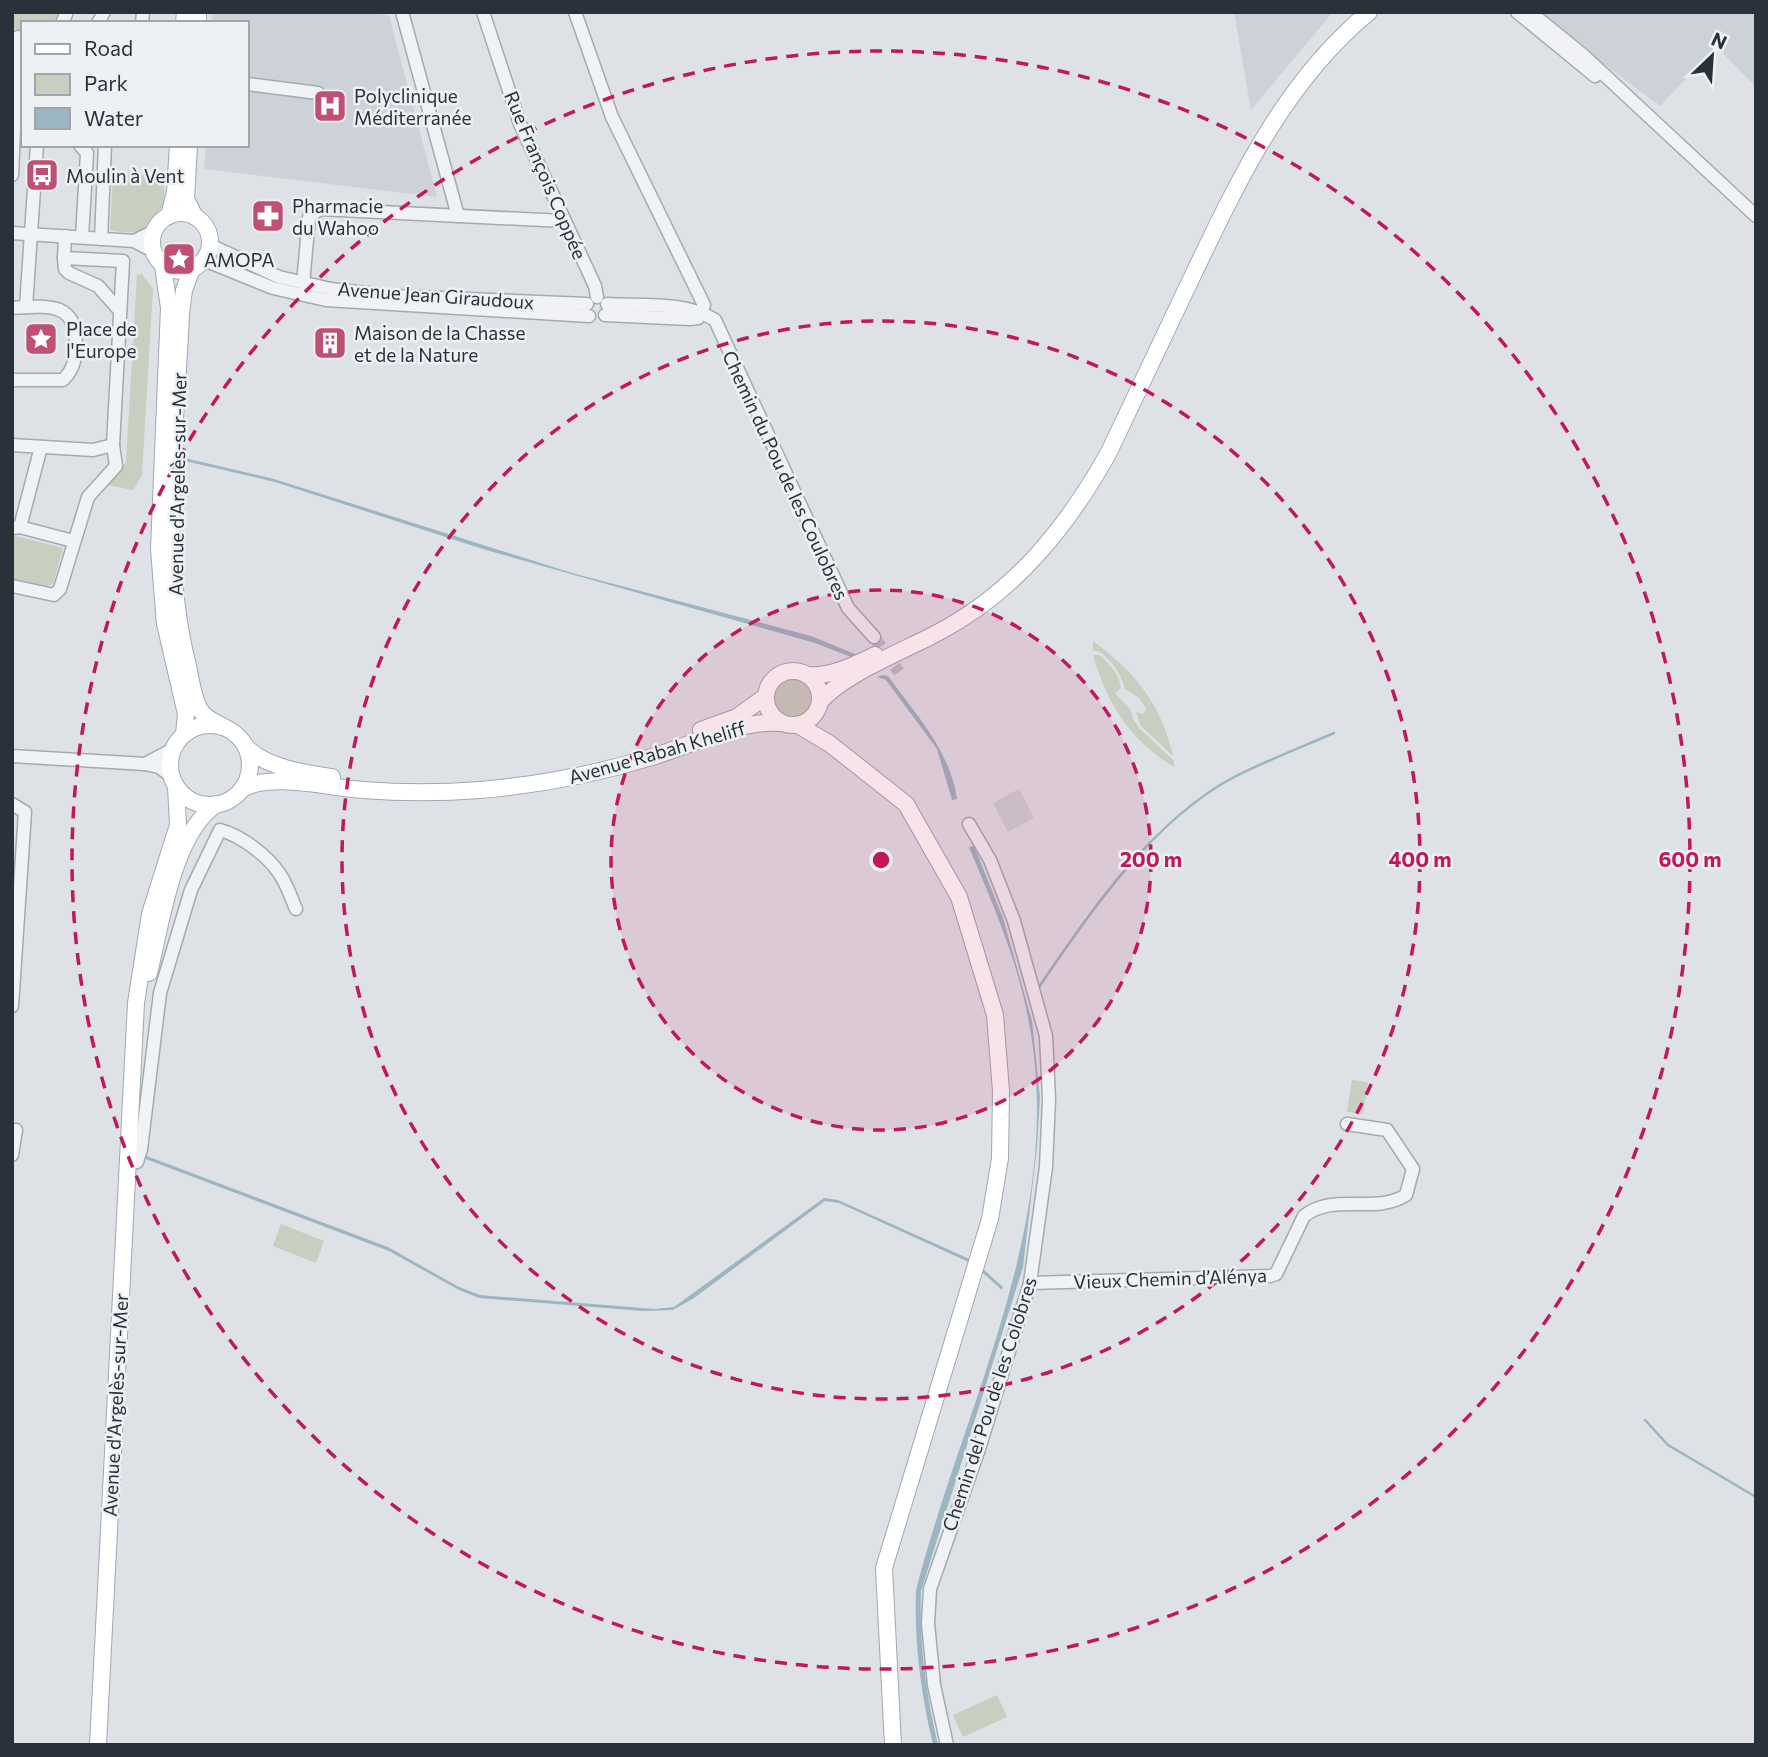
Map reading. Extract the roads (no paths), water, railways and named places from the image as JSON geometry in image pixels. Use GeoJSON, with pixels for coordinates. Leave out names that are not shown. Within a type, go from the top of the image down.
{"type":"FeatureCollection","features":[{"type":"Feature","properties":{"kind":"main road"},"geometry":{"type":"LineString","coordinates":[[893,1745],[884,1568],[990,1219],[1000,1158],[1001,1091],[995,1015],[959,897],[906,804],[830,744],[798,725],[780,723],[769,711],[766,696],[772,681],[785,672],[819,676],[856,664],[936,624],[975,599],[1006,573],[1057,520],[1102,445],[1224,188],[1249,144],[1305,65],[1356,12]]}},
{"type":"Feature","properties":{"kind":"main road"},"geometry":{"type":"LineString","coordinates":[[798,725],[838,686],[942,631],[983,605],[1040,555],[1085,495],[1109,452],[1258,146],[1313,69],[1369,12]]}},
{"type":"Feature","properties":{"kind":"main road"},"geometry":{"type":"LineString","coordinates":[[170,216],[175,192],[178,147]]}},
{"type":"Feature","properties":{"kind":"main road"},"geometry":{"type":"LineString","coordinates":[[190,147],[186,199],[195,217],[207,229],[202,258],[177,271],[163,266],[153,251],[154,231],[170,216],[178,214],[195,217]]}},
{"type":"Feature","properties":{"kind":"main road","name":"Avenue d'Argelès-sur-Mer"},"geometry":{"type":"LineString","coordinates":[[202,258],[184,290],[181,314],[173,472],[173,587],[180,636],[199,708],[207,718],[224,727]]}},
{"type":"Feature","properties":{"kind":"main road","name":"Avenue d'Argelès-sur-Mer"},"geometry":{"type":"LineString","coordinates":[[163,266],[169,308],[159,549],[165,624],[186,714],[184,734]]}},
{"type":"Feature","properties":{"kind":"main road"},"geometry":{"type":"LineString","coordinates":[[808,675],[818,687],[817,729],[830,744]]}},
{"type":"Feature","properties":{"kind":"main road","name":"Avenue Rabah Kheliff"},"geometry":{"type":"LineString","coordinates":[[246,747],[266,761],[313,775],[364,781],[479,781],[603,762],[660,746],[737,717],[766,696]]}},
{"type":"Feature","properties":{"kind":"main road","name":"Avenue Rabah Kheliff"},"geometry":{"type":"LineString","coordinates":[[242,789],[251,783],[278,782],[420,793],[534,783],[603,771],[746,726],[780,723]]}},
{"type":"Feature","properties":{"kind":"main road"},"geometry":{"type":"LineString","coordinates":[[203,725],[224,727],[246,747],[249,773],[242,789],[217,804],[194,801],[174,781],[173,749],[184,734],[203,725]]}},
{"type":"Feature","properties":{"kind":"main road","name":"Avenue d'Argelès-sur-Mer"},"geometry":{"type":"LineString","coordinates":[[98,1745],[136,1003],[143,951],[157,891],[178,825],[174,781]]}},
{"type":"Feature","properties":{"kind":"main road","name":"Avenue d'Argelès-sur-Mer"},"geometry":{"type":"LineString","coordinates":[[132,1064],[170,884],[177,864],[205,812],[217,804]]}},
{"type":"Feature","properties":{"kind":"street"},"geometry":{"type":"LineString","coordinates":[[402,12],[458,216]]}},
{"type":"Feature","properties":{"kind":"street","name":"Rue François Coppée"},"geometry":{"type":"LineString","coordinates":[[483,12],[520,124],[563,221],[596,286],[597,307]]}},
{"type":"Feature","properties":{"kind":"street"},"geometry":{"type":"LineString","coordinates":[[575,12],[612,117],[694,292],[704,305],[701,312]]}},
{"type":"Feature","properties":{"kind":"street"},"geometry":{"type":"LineString","coordinates":[[1517,12],[1638,108]]}},
{"type":"Feature","properties":{"kind":"street"},"geometry":{"type":"LineString","coordinates":[[1530,12],[1583,55],[1756,215]]}},
{"type":"Feature","properties":{"kind":"street"},"geometry":{"type":"LineString","coordinates":[[12,175],[18,36]]}},
{"type":"Feature","properties":{"kind":"street"},"geometry":{"type":"LineString","coordinates":[[248,84],[318,93]]}},
{"type":"Feature","properties":{"kind":"street"},"geometry":{"type":"LineString","coordinates":[[26,307],[37,147]]}},
{"type":"Feature","properties":{"kind":"street"},"geometry":{"type":"LineString","coordinates":[[82,147],[87,153],[82,237]]}},
{"type":"Feature","properties":{"kind":"street"},"geometry":{"type":"LineString","coordinates":[[101,239],[105,147]]}},
{"type":"Feature","properties":{"kind":"street"},"geometry":{"type":"LineString","coordinates":[[303,284],[309,217],[320,209],[563,221]]}},
{"type":"Feature","properties":{"kind":"street"},"geometry":{"type":"LineString","coordinates":[[134,241],[154,231]]}},
{"type":"Feature","properties":{"kind":"street"},"geometry":{"type":"LineString","coordinates":[[12,233],[134,241],[153,251]]}},
{"type":"Feature","properties":{"kind":"street"},"geometry":{"type":"LineString","coordinates":[[65,236],[65,269],[98,286],[120,311]]}},
{"type":"Feature","properties":{"kind":"street"},"geometry":{"type":"LineString","coordinates":[[12,586],[54,595],[60,589],[88,497],[117,466],[113,445],[123,261],[64,258]]}},
{"type":"Feature","properties":{"kind":"street","name":"Avenue Jean Giraudoux"},"geometry":{"type":"LineString","coordinates":[[202,258],[273,288],[326,300],[597,307],[681,308],[701,312],[698,318],[690,319],[597,307],[392,296],[303,284],[202,258]]}},
{"type":"Feature","properties":{"kind":"street"},"geometry":{"type":"LineString","coordinates":[[681,308],[694,292]]}},
{"type":"Feature","properties":{"kind":"street"},"geometry":{"type":"LineString","coordinates":[[12,308],[50,308],[71,316],[76,325],[75,363],[62,380],[12,380]]}},
{"type":"Feature","properties":{"kind":"street","name":"Chemin du Pou de les Coulobres"},"geometry":{"type":"LineString","coordinates":[[701,312],[715,320],[848,608],[874,637]]}},
{"type":"Feature","properties":{"kind":"street"},"geometry":{"type":"LineString","coordinates":[[12,445],[93,450],[113,445]]}},
{"type":"Feature","properties":{"kind":"street"},"geometry":{"type":"LineString","coordinates":[[41,447],[16,527],[73,541]]}},
{"type":"Feature","properties":{"kind":"street"},"geometry":{"type":"LineString","coordinates":[[145,764],[173,749]]}},
{"type":"Feature","properties":{"kind":"street"},"geometry":{"type":"LineString","coordinates":[[12,757],[145,764],[159,767],[174,781]]}},
{"type":"Feature","properties":{"kind":"street"},"geometry":{"type":"LineString","coordinates":[[12,804],[24,812],[15,920],[12,1006]]}},
{"type":"Feature","properties":{"kind":"street","name":"Chemin del Pou de les Colobres"},"geometry":{"type":"LineString","coordinates":[[947,1745],[934,1685],[928,1623],[930,1589],[978,1449],[1030,1283],[1046,1167],[1049,1099],[1046,1036],[1014,921],[990,860],[969,824]]}},
{"type":"Feature","properties":{"kind":"street"},"geometry":{"type":"LineString","coordinates":[[137,1163],[160,993],[179,923],[214,838],[220,830],[247,844],[279,872],[296,909]]}},
{"type":"Feature","properties":{"kind":"street","name":"Vieux Chemin d’Alénya"},"geometry":{"type":"LineString","coordinates":[[1030,1283],[1276,1274],[1304,1216],[1310,1212],[1338,1203],[1394,1203],[1406,1195],[1413,1169],[1387,1130],[1347,1124]]}},
{"type":"Feature","properties":{"kind":"street"},"geometry":{"type":"LineString","coordinates":[[12,1155],[16,1130]]}},
{"type":"Feature","properties":{"kind":"water"},"geometry":{"type":"Polygon","coordinates":[[[172,455],[274,479],[572,573],[811,636],[855,654],[851,657],[815,643],[486,550],[275,482],[172,458],[172,455]]]}},
{"type":"Feature","properties":{"kind":"water"},"geometry":{"type":"Polygon","coordinates":[[[888,676],[930,734],[947,765],[957,799],[952,800],[937,749],[886,680],[877,677],[888,676]]]}},
{"type":"Feature","properties":{"kind":"water"},"geometry":{"type":"Polygon","coordinates":[[[974,846],[1003,918],[1032,1021],[1040,1097],[1037,1147],[1023,1267],[921,1591],[924,1668],[938,1745],[933,1745],[919,1668],[916,1590],[1005,1308],[1023,1237],[1034,1165],[1037,1092],[1028,1018],[1011,952],[969,847],[974,846]]]}},
{"type":"Feature","properties":{"kind":"water"},"geometry":{"type":"Polygon","coordinates":[[[144,1155],[388,1247],[457,1286],[480,1295],[655,1309],[674,1307],[824,1198],[838,1200],[974,1261],[1003,1287],[1002,1290],[973,1264],[839,1203],[825,1201],[694,1298],[673,1310],[643,1311],[479,1298],[459,1290],[389,1251],[143,1158],[144,1155]]]}},
{"type":"Feature","properties":{"kind":"waterway"},"geometry":{"type":"LineString","coordinates":[[1037,990],[1100,900],[1124,871],[1177,817],[1206,794],[1236,776],[1334,733]]}},
{"type":"Feature","properties":{"kind":"waterway"},"geometry":{"type":"LineString","coordinates":[[1645,1420],[1668,1445],[1756,1497]]}},
{"type":"Feature","properties":{"kind":"tunnel"},"geometry":{"type":"LineString","coordinates":[[874,637],[899,672]]}},
{"type":"Feature","properties":{"kind":"place","name":"Polyclinique Méditerranée"},"geometry":{"type":"Point","coordinates":[330,106]}},
{"type":"Feature","properties":{"kind":"place","name":"Moulin à Vent"},"geometry":{"type":"Point","coordinates":[42,175]}},
{"type":"Feature","properties":{"kind":"place","name":"Pharmacie du Wahoo"},"geometry":{"type":"Point","coordinates":[268,216]}},
{"type":"Feature","properties":{"kind":"place","name":"AMOPA"},"geometry":{"type":"Point","coordinates":[179,259]}},
{"type":"Feature","properties":{"kind":"place","name":"Place de l'Europe"},"geometry":{"type":"Point","coordinates":[41,339]}},
{"type":"Feature","properties":{"kind":"place","name":"Maison de la Chasse et de la Nature"},"geometry":{"type":"Point","coordinates":[330,343]}}]}
